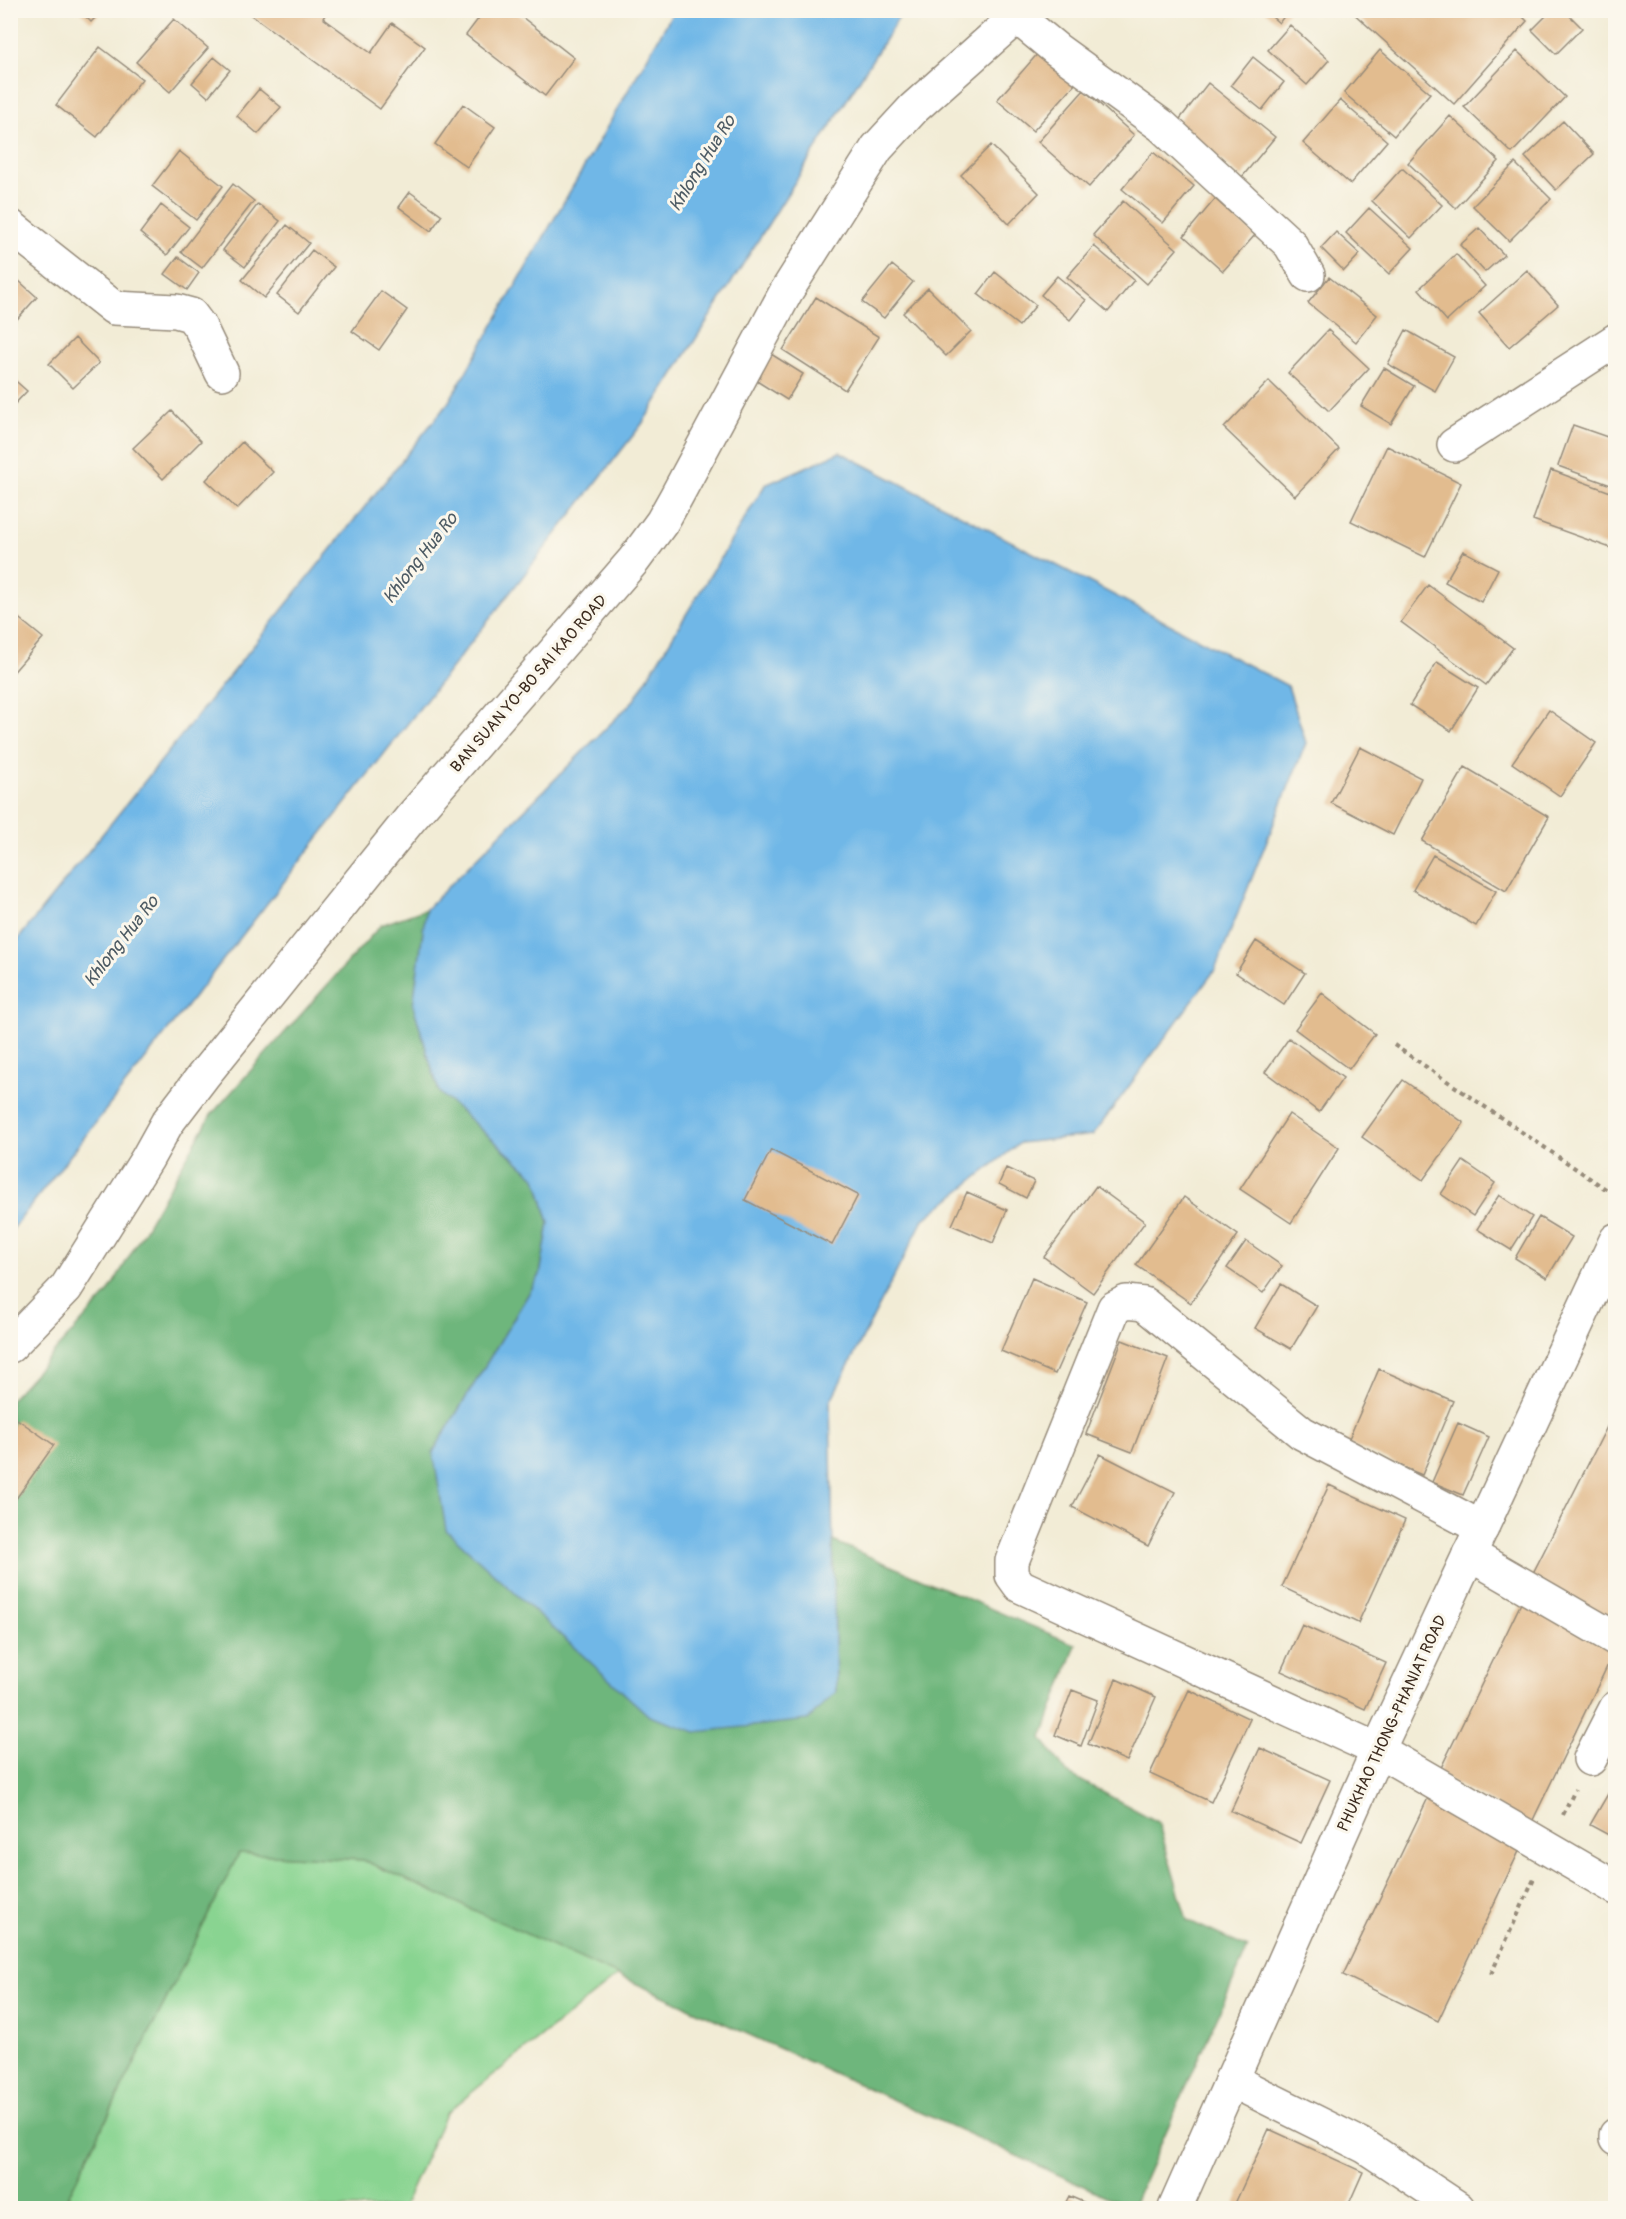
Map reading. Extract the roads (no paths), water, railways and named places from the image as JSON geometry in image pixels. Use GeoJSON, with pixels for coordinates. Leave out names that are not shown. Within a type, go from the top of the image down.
{"type":"FeatureCollection","features":[{"type":"Feature","properties":{"kind":"street"},"geometry":{"type":"LineString","coordinates":[[1020,14],[1056,49],[1162,126],[1290,244],[1308,275]]}},
{"type":"Feature","properties":{"kind":"street","name":"BAN SUAN YO-BO SAI KAO ROAD"},"geometry":{"type":"LineString","coordinates":[[10,1346],[66,1287],[147,1159],[166,1123],[203,1076],[410,819],[634,560],[662,522],[786,292],[877,148],[914,108],[1020,14]]}},
{"type":"Feature","properties":{"kind":"street"},"geometry":{"type":"LineString","coordinates":[[10,226],[114,308],[176,311],[191,315],[200,327],[222,373]]}},
{"type":"Feature","properties":{"kind":"street"},"geometry":{"type":"LineString","coordinates":[[1454,444],[1616,340]]}},
{"type":"Feature","properties":{"kind":"street","name":"PHUKHAO THONG-PHANIAT ROAD"},"geometry":{"type":"LineString","coordinates":[[1175,2208],[1378,1750],[1616,1240]]}},
{"type":"Feature","properties":{"kind":"street"},"geometry":{"type":"LineString","coordinates":[[1616,1639],[1475,1541],[1302,1433],[1144,1304],[1126,1302],[1114,1308],[1012,1561],[1012,1575],[1020,1586],[1378,1750],[1616,1888]]}},
{"type":"Feature","properties":{"kind":"street"},"geometry":{"type":"LineString","coordinates":[[1590,1759],[1616,1708]]}},
{"type":"Feature","properties":{"kind":"street"},"geometry":{"type":"LineString","coordinates":[[1232,2080],[1366,2147],[1458,2208]]}},
{"type":"Feature","properties":{"kind":"water","name":"Khlong Hua Ro"},"geometry":{"type":"Polygon","coordinates":[[[674,11],[903,11],[642,424],[11,1231],[11,948],[448,403],[674,11]]]}},
{"type":"Feature","properties":{"kind":"water"},"geometry":{"type":"Polygon","coordinates":[[[840,452],[1288,686],[1306,743],[1215,970],[1093,1135],[1020,1143],[923,1220],[830,1402],[836,1692],[808,1720],[696,1732],[649,1716],[446,1530],[433,1452],[540,1275],[549,1223],[536,1178],[439,1092],[413,1005],[426,909],[634,700],[765,485],[840,452]]]}}]}
